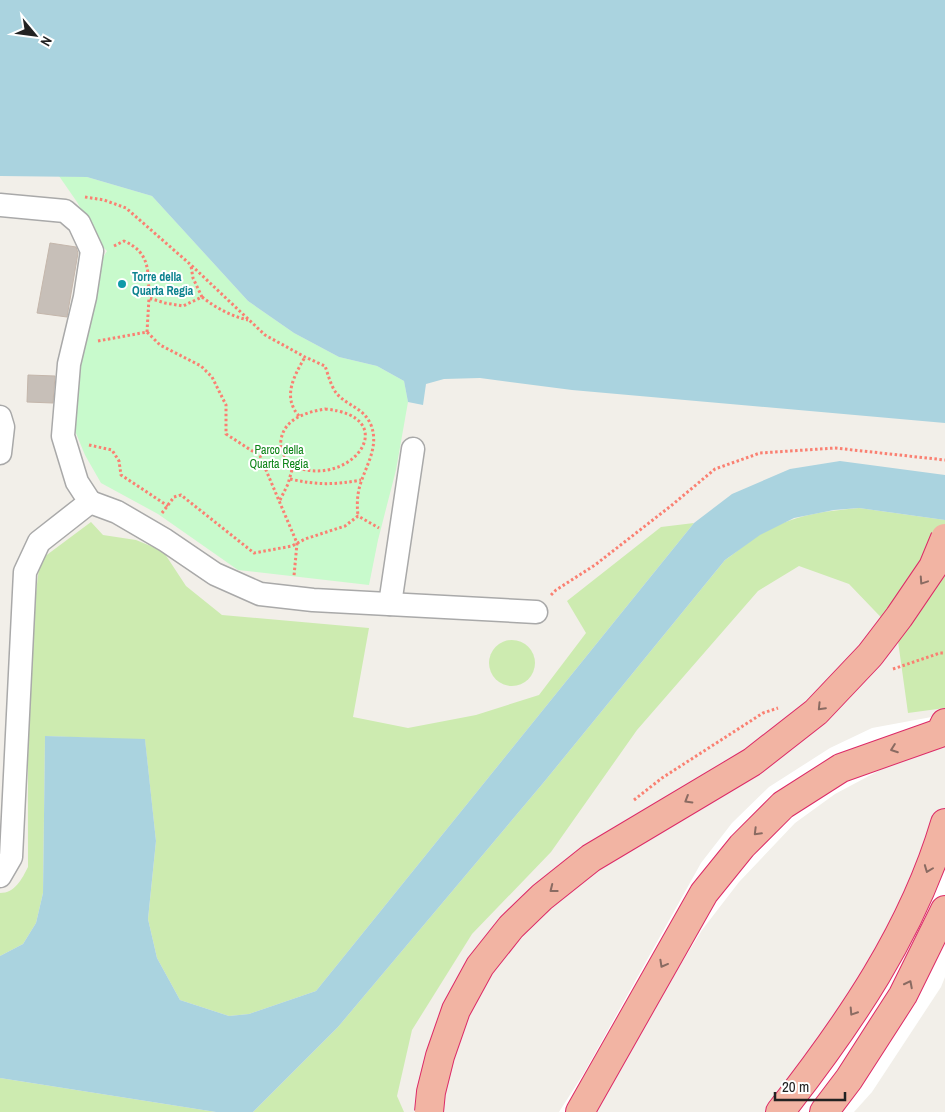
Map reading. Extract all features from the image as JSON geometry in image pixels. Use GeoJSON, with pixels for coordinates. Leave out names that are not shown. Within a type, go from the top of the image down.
{"type":"FeatureCollection","features":[{"type":"Feature","properties":{"kind":"highway"},"geometry":{"type":"LineString","coordinates":[[429,1112],[431,1092],[440,1056],[456,1010],[480,966],[511,927],[542,897],[591,858],[752,762],[816,712],[870,654],[899,617],[933,567],[945,538]]}},
{"type":"Feature","properties":{"kind":"highway"},"geometry":{"type":"LineString","coordinates":[[580,1112],[704,893],[742,846],[783,805],[841,768],[942,728]]}},
{"type":"Feature","properties":{"kind":"highway"},"geometry":{"type":"LineString","coordinates":[[780,1112],[824,1057],[880,971],[917,898],[945,823]]}},
{"type":"Feature","properties":{"kind":"highway"},"geometry":{"type":"LineString","coordinates":[[824,1112],[849,1079],[903,995],[945,910]]}},
{"type":"Feature","properties":{"kind":"street"},"geometry":{"type":"LineString","coordinates":[[0,204],[65,211],[80,223],[92,251],[85,297],[69,364],[63,436],[77,482],[90,502],[117,512],[224,578],[260,594],[291,598],[536,612]]}},
{"type":"Feature","properties":{"kind":"street"},"geometry":{"type":"LineString","coordinates":[[0,417],[3,427],[0,453]]}},
{"type":"Feature","properties":{"kind":"street"},"geometry":{"type":"LineString","coordinates":[[390,604],[412,449]]}},
{"type":"Feature","properties":{"kind":"street"},"geometry":{"type":"LineString","coordinates":[[0,876],[11,857],[25,572],[39,542],[90,502]]}},
{"type":"Feature","properties":{"kind":"path"},"geometry":{"type":"LineString","coordinates":[[65,211],[81,196],[104,200],[126,208],[266,335],[324,366],[336,393],[362,412],[371,426],[374,439],[371,456],[359,488],[358,516]]}},
{"type":"Feature","properties":{"kind":"path"},"geometry":{"type":"LineString","coordinates":[[109,254],[115,246],[124,241],[134,246],[145,258],[149,298],[147,332]]}},
{"type":"Feature","properties":{"kind":"path"},"geometry":{"type":"LineString","coordinates":[[191,265],[193,278],[202,297],[235,317],[249,320]]}},
{"type":"Feature","properties":{"kind":"path"},"geometry":{"type":"LineString","coordinates":[[149,298],[183,306],[202,297]]}},
{"type":"Feature","properties":{"kind":"path"},"geometry":{"type":"LineString","coordinates":[[93,344],[100,340],[147,332]]}},
{"type":"Feature","properties":{"kind":"path"},"geometry":{"type":"LineString","coordinates":[[147,332],[160,344],[201,366],[212,378],[226,406],[226,434],[260,456],[297,543],[291,598]]}},
{"type":"Feature","properties":{"kind":"path"},"geometry":{"type":"LineString","coordinates":[[299,416],[289,401],[297,370],[305,357]]}},
{"type":"Feature","properties":{"kind":"path"},"geometry":{"type":"LineString","coordinates":[[325,409],[345,412],[360,421],[365,439],[357,455],[340,466],[326,470],[313,471],[293,466],[282,452],[280,445],[286,426],[299,416],[325,409]]}},
{"type":"Feature","properties":{"kind":"path"},"geometry":{"type":"LineString","coordinates":[[90,436],[91,445]]}},
{"type":"Feature","properties":{"kind":"path"},"geometry":{"type":"LineString","coordinates":[[68,451],[91,445],[112,450],[119,461],[121,475],[168,506]]}},
{"type":"Feature","properties":{"kind":"path"},"geometry":{"type":"LineString","coordinates":[[536,612],[556,590],[602,559],[715,469],[760,453],[835,448],[945,460]]}},
{"type":"Feature","properties":{"kind":"path"},"geometry":{"type":"LineString","coordinates":[[279,501],[290,479],[293,466]]}},
{"type":"Feature","properties":{"kind":"path"},"geometry":{"type":"LineString","coordinates":[[290,479],[321,484],[362,480]]}},
{"type":"Feature","properties":{"kind":"path"},"geometry":{"type":"LineString","coordinates":[[150,531],[174,496],[181,495],[254,553],[297,543],[346,526],[358,516]]}},
{"type":"Feature","properties":{"kind":"path"},"geometry":{"type":"LineString","coordinates":[[358,516],[381,529],[401,533]]}},
{"type":"Feature","properties":{"kind":"green space","name":"Parco della Quarta Regia"},"geometry":{"type":"Polygon","coordinates":[[[59,176],[87,177],[152,196],[248,301],[294,333],[339,357],[377,366],[404,381],[408,402],[396,470],[378,540],[369,585],[238,570],[158,514],[101,483],[85,455],[73,426],[71,405],[99,264],[107,251],[102,246],[77,202],[59,176]]]}},
{"type":"Feature","properties":{"kind":"green space"},"geometry":{"type":"Polygon","coordinates":[[[859,508],[945,520],[945,708],[908,713],[897,634],[849,584],[799,566],[758,591],[637,730],[551,852],[472,934],[412,1030],[397,1096],[404,1112],[253,1112],[338,1027],[544,782],[725,560],[755,538],[782,523],[820,513],[859,508]]]}},
{"type":"Feature","properties":{"kind":"green space"},"geometry":{"type":"Polygon","coordinates":[[[91,522],[103,535],[136,540],[163,551],[186,586],[222,615],[369,628],[353,717],[408,728],[476,715],[539,695],[586,633],[567,601],[661,527],[694,523],[316,991],[249,1014],[229,1016],[180,1000],[157,958],[148,919],[156,841],[145,740],[45,736],[43,893],[36,923],[23,944],[0,956],[0,893],[14,888],[28,867],[30,675],[35,598],[40,560],[91,522]]]}},
{"type":"Feature","properties":{"kind":"green space"},"geometry":{"type":"Polygon","coordinates":[[[517,640],[529,646],[534,654],[534,672],[529,680],[521,685],[507,686],[495,680],[490,672],[489,658],[495,646],[503,641],[517,640]]]}},
{"type":"Feature","properties":{"kind":"green space"},"geometry":{"type":"Polygon","coordinates":[[[0,1078],[216,1112],[0,1112],[0,1078]]]}},
{"type":"Feature","properties":{"kind":"water"},"geometry":{"type":"Polygon","coordinates":[[[0,0],[945,0],[945,423],[572,390],[480,378],[444,379],[426,384],[423,405],[408,402],[404,381],[377,366],[339,357],[294,333],[248,301],[152,196],[87,177],[0,176],[0,0]]]}},
{"type":"Feature","properties":{"kind":"water"},"geometry":{"type":"Polygon","coordinates":[[[840,461],[945,475],[945,520],[859,508],[834,510],[794,518],[760,535],[725,560],[544,782],[338,1027],[253,1112],[216,1112],[0,1078],[0,956],[23,944],[36,923],[43,893],[45,736],[145,739],[156,841],[148,919],[157,958],[180,1000],[229,1016],[249,1014],[316,991],[694,523],[732,494],[790,469],[840,461]]]}},
{"type":"Feature","properties":{"kind":"pier"},"geometry":{"type":"Polygon","coordinates":[[[937,716],[944,747],[882,769],[835,794],[795,823],[739,882],[702,930],[595,1112],[559,1112],[584,1073],[701,863],[732,823],[769,787],[830,748],[872,728],[937,716]]]}},
{"type":"Feature","properties":{"kind":"pier"},"geometry":{"type":"Polygon","coordinates":[[[945,808],[945,977],[941,987],[872,1092],[854,1112],[775,1112],[914,893],[945,808]]]}},
{"type":"Feature","properties":{"kind":"building"},"geometry":{"type":"Polygon","coordinates":[[[50,243],[76,247],[78,253],[67,317],[37,313],[50,243]]]}},
{"type":"Feature","properties":{"kind":"building"},"geometry":{"type":"Polygon","coordinates":[[[28,375],[55,376],[53,403],[27,402],[28,375]]]}},
{"type":"Feature","properties":{"kind":"place","name":"Torre della Quarta Regia"},"geometry":{"type":"Point","coordinates":[122,284]}}]}
